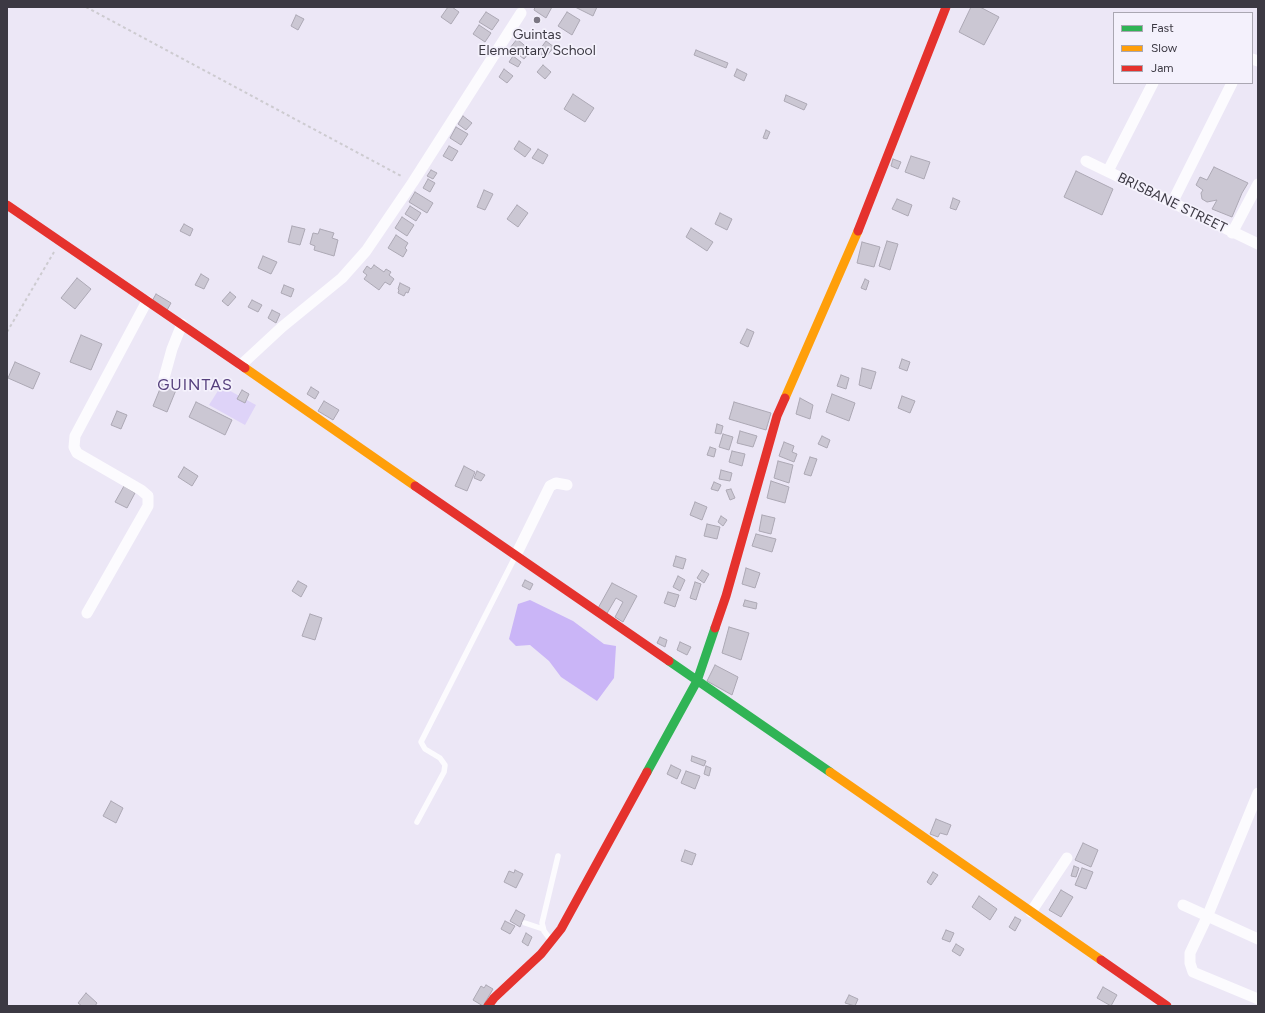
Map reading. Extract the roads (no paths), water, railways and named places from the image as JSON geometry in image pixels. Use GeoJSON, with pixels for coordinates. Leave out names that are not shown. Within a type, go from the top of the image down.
{"type":"FeatureCollection","features":[{"type":"Feature","properties":{"kind":"street"},"geometry":{"type":"LineString","coordinates":[[488,1006],[494,998],[541,954],[561,930],[697,681],[726,596],[777,416],[865,216],[946,7]]}},
{"type":"Feature","properties":{"kind":"street"},"geometry":{"type":"LineString","coordinates":[[241,365],[282,327],[342,278],[366,251],[413,182],[523,10]]}},
{"type":"Feature","properties":{"kind":"street"},"geometry":{"type":"LineString","coordinates":[[1108,171],[1152,84]]}},
{"type":"Feature","properties":{"kind":"street"},"geometry":{"type":"LineString","coordinates":[[1172,203],[1232,84]]}},
{"type":"Feature","properties":{"kind":"street","name":"BRISBANE STREET"},"geometry":{"type":"LineString","coordinates":[[1086,161],[1232,233],[1258,244]]}},
{"type":"Feature","properties":{"kind":"street"},"geometry":{"type":"LineString","coordinates":[[1232,233],[1258,184]]}},
{"type":"Feature","properties":{"kind":"street"},"geometry":{"type":"LineString","coordinates":[[7,205],[182,324],[1167,1006]]}},
{"type":"Feature","properties":{"kind":"street"},"geometry":{"type":"LineString","coordinates":[[88,613],[148,506],[148,496],[141,490],[77,453],[74,447],[75,436],[147,301]]}},
{"type":"Feature","properties":{"kind":"street"},"geometry":{"type":"LineString","coordinates":[[164,378],[172,349],[182,324]]}},
{"type":"Feature","properties":{"kind":"street"},"geometry":{"type":"LineString","coordinates":[[516,555],[550,486],[556,483],[567,486]]}},
{"type":"Feature","properties":{"kind":"street"},"geometry":{"type":"LineString","coordinates":[[1258,793],[1207,917],[1190,953],[1190,964],[1193,972],[1258,1000]]}},
{"type":"Feature","properties":{"kind":"street"},"geometry":{"type":"LineString","coordinates":[[1031,912],[1067,858]]}},
{"type":"Feature","properties":{"kind":"street"},"geometry":{"type":"LineString","coordinates":[[1183,905],[1207,917],[1258,938]]}},
{"type":"Feature","properties":{"kind":"lane"},"geometry":{"type":"LineString","coordinates":[[417,822],[444,772],[444,765],[440,758],[425,749],[421,742],[516,555]]}},
{"type":"Feature","properties":{"kind":"lane"},"geometry":{"type":"LineString","coordinates":[[552,941],[544,930],[542,923],[558,856]]}},
{"type":"Feature","properties":{"kind":"lane"},"geometry":{"type":"LineString","coordinates":[[525,923],[544,930]]}},
{"type":"Feature","properties":{"kind":"place","name":"Guintas Elementary School"},"geometry":{"type":"Point","coordinates":[537,20]}},
{"type":"Feature","properties":{"kind":"district","name":"GUINTAS"},"geometry":{"type":"Point","coordinates":[195,385]}}]}
